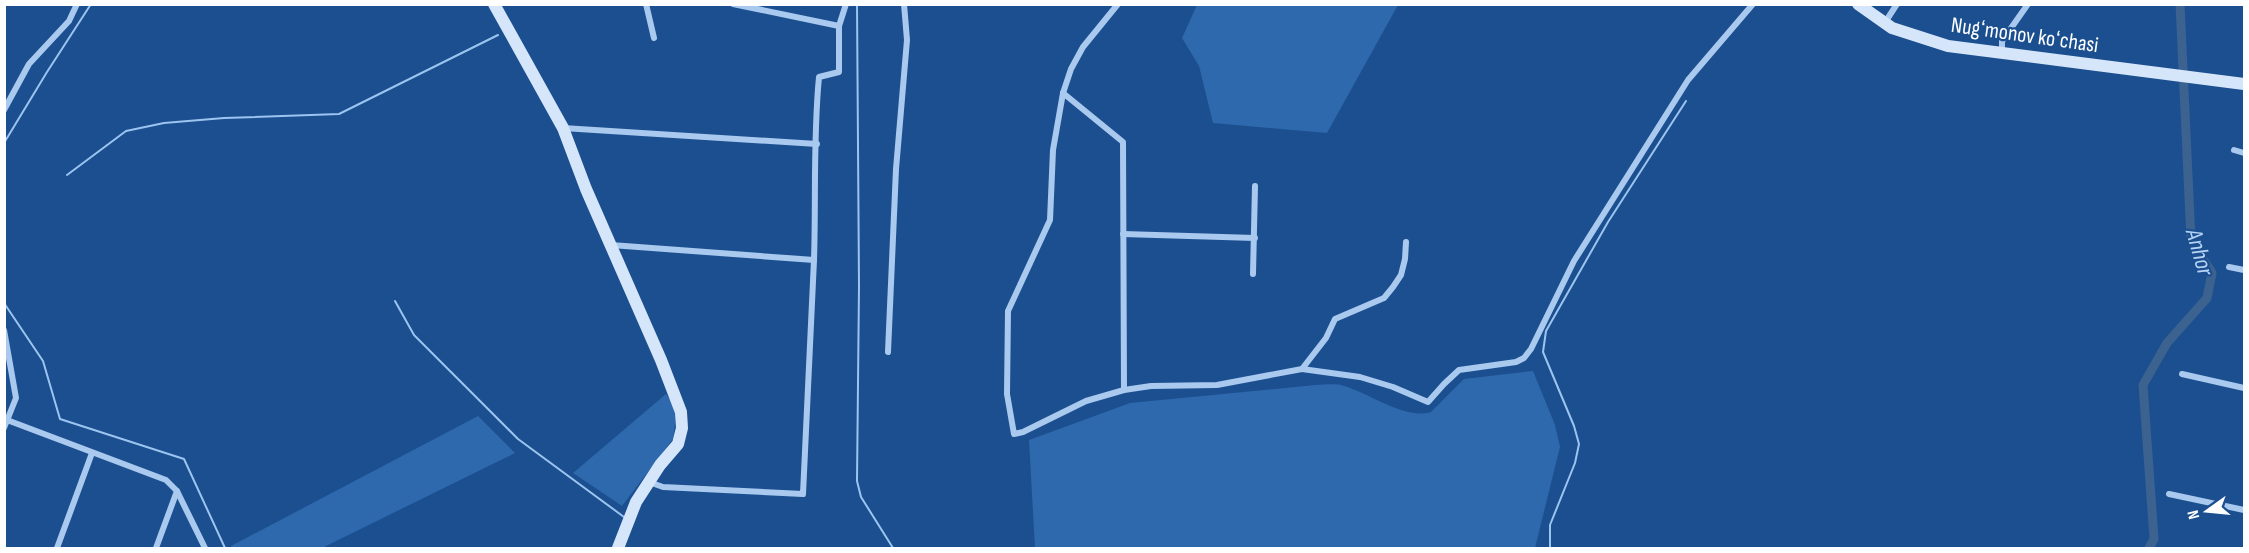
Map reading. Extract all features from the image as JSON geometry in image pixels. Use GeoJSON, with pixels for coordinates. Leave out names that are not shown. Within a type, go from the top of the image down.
{"type":"FeatureCollection","features":[{"type":"Feature","properties":{"kind":"street"},"geometry":{"type":"LineString","coordinates":[[4,110],[29,64],[69,21],[77,4]]}},
{"type":"Feature","properties":{"kind":"street"},"geometry":{"type":"LineString","coordinates":[[494,4],[563,128],[585,189],[662,360],[681,412],[682,428],[678,444],[636,502],[618,549]]}},
{"type":"Feature","properties":{"kind":"street"},"geometry":{"type":"LineString","coordinates":[[646,4],[654,38]]}},
{"type":"Feature","properties":{"kind":"street"},"geometry":{"type":"LineString","coordinates":[[733,4],[839,26]]}},
{"type":"Feature","properties":{"kind":"street"},"geometry":{"type":"LineString","coordinates":[[649,481],[663,487],[803,494],[814,260],[817,144],[814,122],[819,77],[839,72],[839,26],[846,4]]}},
{"type":"Feature","properties":{"kind":"street"},"geometry":{"type":"LineString","coordinates":[[888,352],[896,169],[907,40],[904,4]]}},
{"type":"Feature","properties":{"kind":"street"},"geometry":{"type":"LineString","coordinates":[[1118,4],[1076,58],[1063,93],[1053,150],[1050,220],[1008,311],[1007,394],[1014,434],[1023,432],[1086,401],[1124,390],[1150,386],[1217,385],[1302,369],[1360,377],[1393,387],[1428,402],[1459,370],[1507,364],[1524,358],[1537,340],[1574,261],[1688,81],[1753,4]]}},
{"type":"Feature","properties":{"kind":"street","name":"Nugʻmonov koʻchasi"},"geometry":{"type":"LineString","coordinates":[[1858,4],[1884,24],[1936,43],[2002,54],[2244,84]]}},
{"type":"Feature","properties":{"kind":"street"},"geometry":{"type":"LineString","coordinates":[[1884,24],[1897,4]]}},
{"type":"Feature","properties":{"kind":"street"},"geometry":{"type":"LineString","coordinates":[[2002,54],[2002,42],[2028,4]]}},
{"type":"Feature","properties":{"kind":"street"},"geometry":{"type":"LineString","coordinates":[[1063,93],[1123,142],[1124,390]]}},
{"type":"Feature","properties":{"kind":"street"},"geometry":{"type":"LineString","coordinates":[[563,128],[817,144]]}},
{"type":"Feature","properties":{"kind":"street"},"geometry":{"type":"LineString","coordinates":[[2234,150],[2244,153]]}},
{"type":"Feature","properties":{"kind":"street"},"geometry":{"type":"LineString","coordinates":[[1253,274],[1255,186]]}},
{"type":"Feature","properties":{"kind":"street"},"geometry":{"type":"LineString","coordinates":[[1124,234],[1255,238]]}},
{"type":"Feature","properties":{"kind":"street"},"geometry":{"type":"LineString","coordinates":[[1302,369],[1326,338],[1335,319],[1384,298],[1394,288],[1401,275],[1406,243]]}},
{"type":"Feature","properties":{"kind":"street"},"geometry":{"type":"LineString","coordinates":[[610,245],[814,260]]}},
{"type":"Feature","properties":{"kind":"street"},"geometry":{"type":"LineString","coordinates":[[2229,267],[2244,270]]}},
{"type":"Feature","properties":{"kind":"street"},"geometry":{"type":"LineString","coordinates":[[4,330],[16,398],[4,428]]}},
{"type":"Feature","properties":{"kind":"street"},"geometry":{"type":"LineString","coordinates":[[2182,374],[2244,388]]}},
{"type":"Feature","properties":{"kind":"street"},"geometry":{"type":"LineString","coordinates":[[7,420],[166,480],[177,491],[206,549]]}},
{"type":"Feature","properties":{"kind":"street"},"geometry":{"type":"LineString","coordinates":[[57,549],[92,453]]}},
{"type":"Feature","properties":{"kind":"street"},"geometry":{"type":"LineString","coordinates":[[156,549],[177,491]]}},
{"type":"Feature","properties":{"kind":"street"},"geometry":{"type":"LineString","coordinates":[[2169,494],[2244,510]]}},
{"type":"Feature","properties":{"kind":"shaded area"},"geometry":{"type":"Polygon","coordinates":[[[1197,4],[1398,5],[1327,133],[1213,123],[1199,66],[1182,38],[1197,4]]]}},
{"type":"Feature","properties":{"kind":"shaded area"},"geometry":{"type":"Polygon","coordinates":[[[1533,371],[1555,425],[1560,447],[1535,548],[1035,548],[1029,440],[1130,403],[1334,384],[1354,389],[1399,409],[1421,413],[1431,412],[1464,379],[1533,371]]]}},
{"type":"Feature","properties":{"kind":"shaded area"},"geometry":{"type":"Polygon","coordinates":[[[666,394],[677,409],[673,439],[622,506],[573,473],[666,394]]]}},
{"type":"Feature","properties":{"kind":"shaded area"},"geometry":{"type":"Polygon","coordinates":[[[478,416],[515,453],[322,548],[232,548],[231,546],[478,416]]]}},
{"type":"Feature","properties":{"kind":"waterway"},"geometry":{"type":"LineString","coordinates":[[4,143],[91,4]]}},
{"type":"Feature","properties":{"kind":"waterway"},"geometry":{"type":"LineString","coordinates":[[857,4],[859,286],[857,481],[861,497],[893,548]]}},
{"type":"Feature","properties":{"kind":"waterway","name":"Anhor"},"geometry":{"type":"LineString","coordinates":[[2149,548],[2154,539],[2143,385],[2167,343],[2207,298],[2212,273],[2191,240],[2180,4]]}},
{"type":"Feature","properties":{"kind":"waterway"},"geometry":{"type":"LineString","coordinates":[[67,175],[126,131],[164,123],[224,118],[339,114],[498,35]]}},
{"type":"Feature","properties":{"kind":"waterway"},"geometry":{"type":"LineString","coordinates":[[1550,548],[1550,525],[1575,463],[1579,444],[1574,426],[1543,352],[1546,331],[1608,222],[1686,101]]}},
{"type":"Feature","properties":{"kind":"waterway"},"geometry":{"type":"LineString","coordinates":[[395,301],[414,335],[518,439],[624,517]]}},
{"type":"Feature","properties":{"kind":"waterway"},"geometry":{"type":"LineString","coordinates":[[4,303],[43,361],[60,419],[184,459],[225,548]]}}]}
